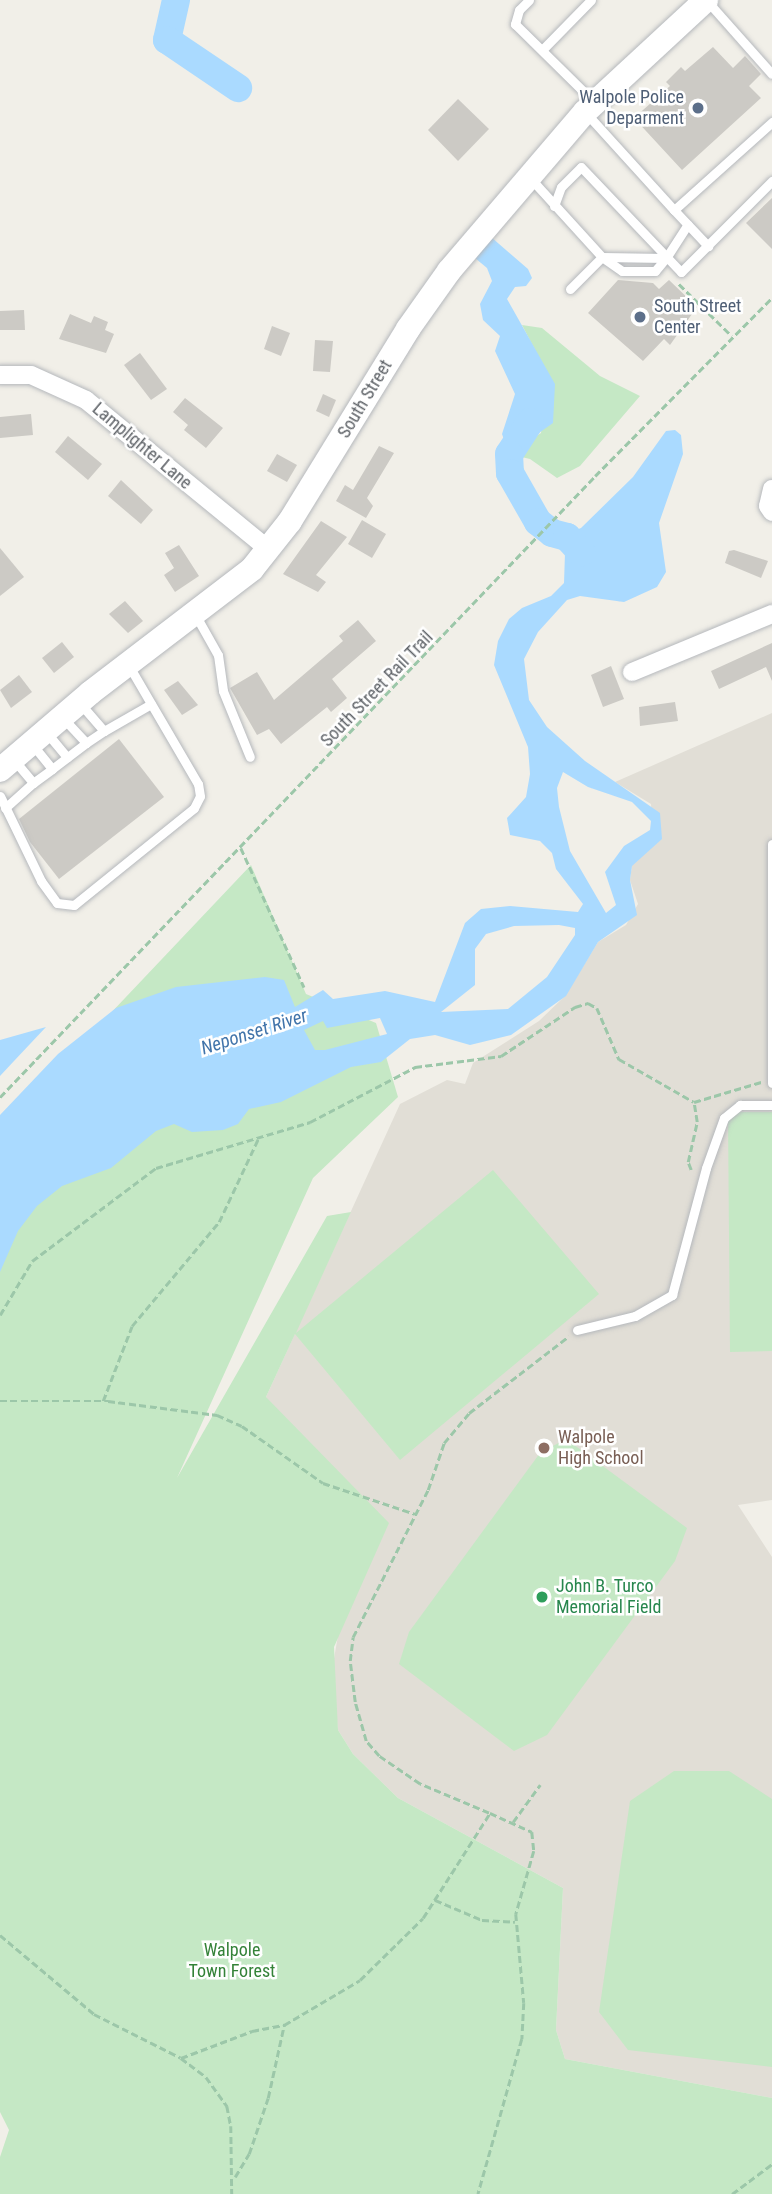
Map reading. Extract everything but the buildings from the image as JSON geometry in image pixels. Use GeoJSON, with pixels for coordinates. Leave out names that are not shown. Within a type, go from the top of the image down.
{"type":"FeatureCollection","features":[{"type":"Feature","properties":{"kind":"street","name":"South Street"},"geometry":{"type":"LineString","coordinates":[[38,737],[128,664],[234,586],[269,550],[429,298],[529,175],[590,107],[698,2]]}},
{"type":"Feature","properties":{"kind":"street","name":"Lamplighter Lane"},"geometry":{"type":"LineString","coordinates":[[0,375],[31,375],[86,400],[269,550]]}},
{"type":"Feature","properties":{"kind":"street"},"geometry":{"type":"LineString","coordinates":[[772,489],[768,506],[772,512]]}},
{"type":"Feature","properties":{"kind":"street"},"geometry":{"type":"LineString","coordinates":[[632,672],[772,614]]}},
{"type":"Feature","properties":{"kind":"lane"},"geometry":{"type":"LineString","coordinates":[[529,0],[519,10],[515,24],[542,50],[674,210],[708,246]]}},
{"type":"Feature","properties":{"kind":"lane"},"geometry":{"type":"LineString","coordinates":[[542,50],[591,0]]}},
{"type":"Feature","properties":{"kind":"lane"},"geometry":{"type":"LineString","coordinates":[[698,2],[772,74]]}},
{"type":"Feature","properties":{"kind":"lane"},"geometry":{"type":"LineString","coordinates":[[674,210],[772,122]]}},
{"type":"Feature","properties":{"kind":"lane"},"geometry":{"type":"LineString","coordinates":[[554,206],[561,187],[581,167],[681,272],[708,246],[714,234],[772,181]]}},
{"type":"Feature","properties":{"kind":"lane"},"geometry":{"type":"LineString","coordinates":[[529,175],[602,257],[622,271],[655,271],[688,225]]}},
{"type":"Feature","properties":{"kind":"lane"},"geometry":{"type":"LineString","coordinates":[[570,289],[602,257],[666,258]]}},
{"type":"Feature","properties":{"kind":"lane"},"geometry":{"type":"LineString","coordinates":[[195,614],[218,655],[223,691],[250,757]]}},
{"type":"Feature","properties":{"kind":"lane"},"geometry":{"type":"LineString","coordinates":[[0,796],[41,881],[57,903],[74,905],[182,820],[200,796],[198,784],[128,664]]}},
{"type":"Feature","properties":{"kind":"lane"},"geometry":{"type":"LineString","coordinates":[[5,808],[86,743],[151,704]]}},
{"type":"Feature","properties":{"kind":"lane"},"geometry":{"type":"LineString","coordinates":[[38,737],[104,731]]}},
{"type":"Feature","properties":{"kind":"lane"},"geometry":{"type":"LineString","coordinates":[[38,737],[86,743]]}},
{"type":"Feature","properties":{"kind":"lane"},"geometry":{"type":"LineString","coordinates":[[38,737],[68,757]]}},
{"type":"Feature","properties":{"kind":"lane"},"geometry":{"type":"LineString","coordinates":[[38,737],[52,769]]}},
{"type":"Feature","properties":{"kind":"lane"},"geometry":{"type":"LineString","coordinates":[[33,783],[38,737]]}},
{"type":"Feature","properties":{"kind":"lane"},"geometry":{"type":"LineString","coordinates":[[771,1081],[772,845]]}},
{"type":"Feature","properties":{"kind":"lane"},"geometry":{"type":"LineString","coordinates":[[577,1330],[635,1316],[672,1295],[720,1125],[731,1110],[772,1105]]}},
{"type":"Feature","properties":{"kind":"path"},"geometry":{"type":"LineString","coordinates":[[681,272],[673,279],[733,337]]}},
{"type":"Feature","properties":{"kind":"path","name":"South Street Rail Trail"},"geometry":{"type":"LineString","coordinates":[[0,1097],[554,520],[772,298]]}},
{"type":"Feature","properties":{"kind":"path"},"geometry":{"type":"LineString","coordinates":[[241,848],[304,987]]}},
{"type":"Feature","properties":{"kind":"path"},"geometry":{"type":"LineString","coordinates":[[0,1315],[32,1261],[134,1182],[178,1159],[258,1139],[310,1122],[415,1067],[501,1056],[562,1013],[588,1003],[604,1021],[619,1059],[694,1102],[771,1081]]}},
{"type":"Feature","properties":{"kind":"path"},"geometry":{"type":"LineString","coordinates":[[694,1102],[697,1122],[688,1162],[702,1182]]}},
{"type":"Feature","properties":{"kind":"path"},"geometry":{"type":"LineString","coordinates":[[103,1401],[132,1326],[219,1222],[258,1139]]}},
{"type":"Feature","properties":{"kind":"path"},"geometry":{"type":"LineString","coordinates":[[478,2194],[522,2039],[518,1898],[534,1851],[532,1832],[420,1784],[379,1756],[359,1726],[350,1661],[353,1637],[415,1514],[444,1443],[470,1413],[577,1330]]}},
{"type":"Feature","properties":{"kind":"path"},"geometry":{"type":"LineString","coordinates":[[0,1401],[103,1401],[228,1419],[323,1483],[415,1514]]}},
{"type":"Feature","properties":{"kind":"path"},"geometry":{"type":"LineString","coordinates":[[512,1823],[540,1785]]}},
{"type":"Feature","properties":{"kind":"path"},"geometry":{"type":"LineString","coordinates":[[181,2058],[252,2031],[284,2025],[360,1980],[400,1945],[435,1900],[489,1813]]}},
{"type":"Feature","properties":{"kind":"path"},"geometry":{"type":"LineString","coordinates":[[435,1900],[482,1920],[517,1922]]}},
{"type":"Feature","properties":{"kind":"path"},"geometry":{"type":"LineString","coordinates":[[0,1935],[94,2014],[181,2058],[206,2077],[227,2106],[234,2178],[232,2194]]}},
{"type":"Feature","properties":{"kind":"path"},"geometry":{"type":"LineString","coordinates":[[234,2178],[249,2154],[268,2098],[284,2025]]}},
{"type":"Feature","properties":{"kind":"path"},"geometry":{"type":"LineString","coordinates":[[732,2194],[772,2164]]}},
{"type":"Feature","properties":{"kind":"shaded area","name":"Walpole High School"},"geometry":{"type":"Polygon","coordinates":[[[772,713],[772,1500],[738,1505],[772,1557],[772,2098],[565,2059],[556,2030],[563,1888],[398,1798],[353,1754],[338,1730],[332,1670],[339,1630],[266,1397],[400,1104],[447,1080],[465,1084],[473,1063],[539,1021],[565,996],[598,942],[626,925],[638,904],[630,880],[632,865],[653,846],[651,804],[615,782],[772,713]]]}},
{"type":"Feature","properties":{"kind":"green space"},"geometry":{"type":"Polygon","coordinates":[[[522,325],[542,328],[600,376],[640,396],[580,466],[557,478],[530,459],[509,454],[541,433],[546,371],[522,325]]]}},
{"type":"Feature","properties":{"kind":"green space","name":"Walpole Town Forest"},"geometry":{"type":"Polygon","coordinates":[[[251,865],[306,994],[376,1023],[398,1097],[313,1178],[177,1478],[327,1216],[351,1212],[296,1333],[493,1170],[599,1294],[400,1460],[295,1334],[266,1397],[389,1523],[334,1647],[338,1730],[353,1754],[398,1798],[563,1888],[556,2030],[565,2059],[772,2098],[772,2194],[0,2194],[0,2157],[9,2130],[0,2112],[0,1130],[251,865]]]}},
{"type":"Feature","properties":{"kind":"green space"},"geometry":{"type":"Polygon","coordinates":[[[733,1112],[772,1112],[772,1351],[730,1352],[728,1118],[733,1112]]]}},
{"type":"Feature","properties":{"kind":"green space","name":"John B. Turco Memorial Field"},"geometry":{"type":"Polygon","coordinates":[[[566,1439],[687,1528],[675,1561],[547,1735],[514,1751],[399,1664],[409,1632],[540,1453],[566,1439]]]}},
{"type":"Feature","properties":{"kind":"green space"},"geometry":{"type":"Polygon","coordinates":[[[674,1771],[729,1771],[772,1799],[772,2067],[628,2050],[599,2012],[630,1801],[674,1771]]]}},
{"type":"Feature","properties":{"kind":"water"},"geometry":{"type":"Polygon","coordinates":[[[491,237],[528,269],[532,278],[526,286],[515,287],[507,299],[555,384],[553,423],[509,454],[502,434],[515,394],[495,351],[500,336],[483,320],[480,304],[492,281],[487,268],[475,258],[491,237]]]}},
{"type":"Feature","properties":{"kind":"water"},"geometry":{"type":"Polygon","coordinates":[[[675,430],[681,435],[683,454],[659,523],[666,572],[657,587],[624,602],[580,596],[567,600],[538,632],[524,659],[529,700],[547,727],[585,761],[660,813],[662,839],[632,866],[630,880],[637,915],[598,942],[566,996],[511,1035],[470,1045],[435,1035],[410,1039],[381,1062],[351,1067],[281,1102],[249,1109],[238,1124],[223,1130],[192,1132],[174,1124],[156,1131],[111,1168],[62,1186],[37,1206],[18,1231],[0,1272],[0,1115],[58,1054],[116,1008],[176,987],[265,977],[284,980],[295,1007],[323,990],[333,999],[385,991],[435,1002],[465,923],[481,909],[510,906],[578,912],[583,904],[556,869],[552,853],[540,841],[510,835],[507,818],[526,797],[530,774],[528,747],[494,665],[498,641],[509,619],[522,608],[551,596],[564,583],[565,553],[549,536],[557,528],[568,533],[581,528],[633,477],[666,431],[675,430]],[[563,772],[557,788],[570,851],[606,913],[616,905],[605,872],[624,846],[650,830],[651,821],[632,802],[588,787],[563,772]],[[559,925],[514,926],[486,934],[475,949],[475,985],[441,1012],[508,1009],[547,977],[575,935],[575,928],[559,925]],[[380,1018],[327,1028],[323,1021],[304,1030],[315,1050],[325,1050],[387,1034],[380,1018]]]}},
{"type":"Feature","properties":{"kind":"water"},"geometry":{"type":"Polygon","coordinates":[[[46,1027],[14,1061],[0,1076],[0,1040],[46,1027]]]}},
{"type":"Feature","properties":{"kind":"waterway","name":"Neponset River"},"geometry":{"type":"LineString","coordinates":[[176,0],[167,40],[238,88]]}},
{"type":"Feature","properties":{"kind":"waterway","name":"Neponset River"},"geometry":{"type":"LineString","coordinates":[[530,422],[509,454],[510,473],[538,522],[552,533],[567,537],[581,552]]}},
{"type":"Feature","properties":{"kind":"place","name":"Walpole Police Deparment"},"geometry":{"type":"Point","coordinates":[698,108]}},
{"type":"Feature","properties":{"kind":"place","name":"South Street Center"},"geometry":{"type":"Point","coordinates":[640,317]}},
{"type":"Feature","properties":{"kind":"place","name":"Walpole High School"},"geometry":{"type":"Point","coordinates":[544,1448]}},
{"type":"Feature","properties":{"kind":"place","name":"John B. Turco Memorial Field"},"geometry":{"type":"Point","coordinates":[542,1597]}}]}
